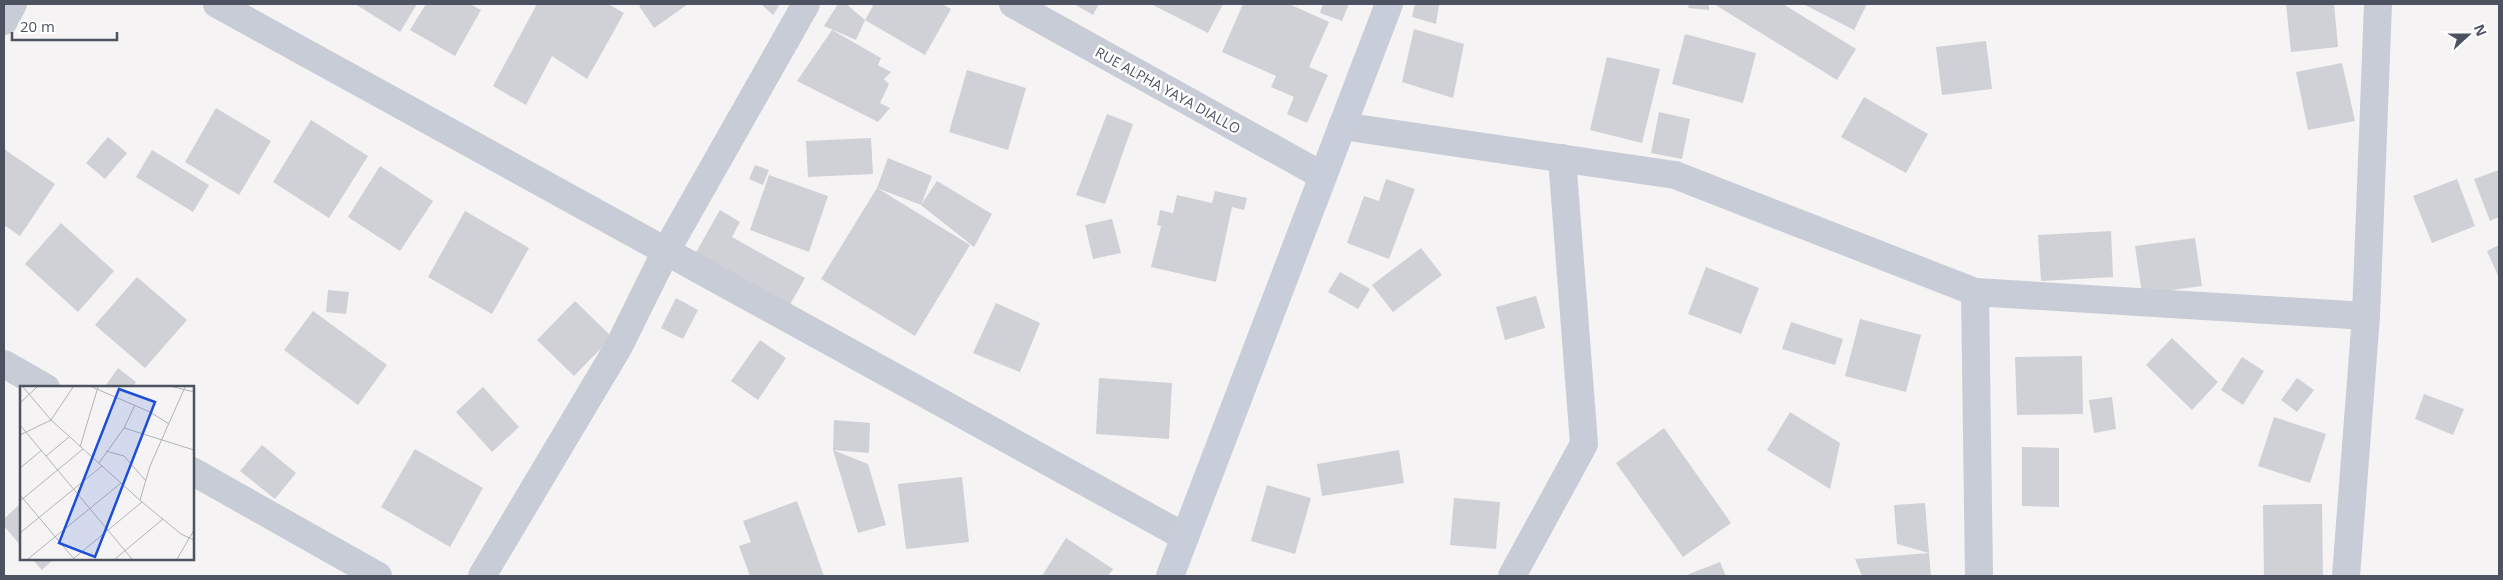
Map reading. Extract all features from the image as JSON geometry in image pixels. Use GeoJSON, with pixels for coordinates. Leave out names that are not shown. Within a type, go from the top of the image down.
{"type":"FeatureCollection","features":[{"type":"Feature","properties":{"kind":"street"},"geometry":{"type":"LineString","coordinates":[[4,21],[13,4]]}},
{"type":"Feature","properties":{"kind":"street"},"geometry":{"type":"LineString","coordinates":[[217,4],[1185,537]]}},
{"type":"Feature","properties":{"kind":"street"},"geometry":{"type":"LineString","coordinates":[[482,576],[619,346],[666,251],[806,4]]}},
{"type":"Feature","properties":{"kind":"street","name":"RUE ALPHA YAYA DIALLO"},"geometry":{"type":"LineString","coordinates":[[1013,4],[1323,176]]}},
{"type":"Feature","properties":{"kind":"street"},"geometry":{"type":"LineString","coordinates":[[1170,576],[1389,4]]}},
{"type":"Feature","properties":{"kind":"street"},"geometry":{"type":"LineString","coordinates":[[2346,576],[2366,316],[2378,4]]}},
{"type":"Feature","properties":{"kind":"street"},"geometry":{"type":"LineString","coordinates":[[1342,126],[1676,176],[1975,292],[2366,316]]}},
{"type":"Feature","properties":{"kind":"street"},"geometry":{"type":"LineString","coordinates":[[1512,576],[1584,444],[1562,158]]}},
{"type":"Feature","properties":{"kind":"street"},"geometry":{"type":"LineString","coordinates":[[1975,292],[1979,576]]}},
{"type":"Feature","properties":{"kind":"street"},"geometry":{"type":"LineString","coordinates":[[4,364],[42,386]]}},
{"type":"Feature","properties":{"kind":"street"},"geometry":{"type":"LineString","coordinates":[[194,472],[378,576]]}},
{"type":"Feature","properties":{"kind":"building"},"geometry":{"type":"Polygon","coordinates":[[[355,4],[417,4],[400,32],[355,4]]]}},
{"type":"Feature","properties":{"kind":"building"},"geometry":{"type":"Polygon","coordinates":[[[426,4],[470,4],[481,10],[455,56],[410,30],[426,4]]]}},
{"type":"Feature","properties":{"kind":"building"},"geometry":{"type":"Polygon","coordinates":[[[537,4],[608,4],[624,13],[587,79],[552,56],[526,105],[493,86],[537,4]]]}},
{"type":"Feature","properties":{"kind":"building"},"geometry":{"type":"Polygon","coordinates":[[[643,4],[688,4],[654,28],[639,6],[643,4]]]}},
{"type":"Feature","properties":{"kind":"building"},"geometry":{"type":"Polygon","coordinates":[[[761,4],[780,4],[773,15],[761,4]]]}},
{"type":"Feature","properties":{"kind":"building"},"geometry":{"type":"Polygon","coordinates":[[[838,4],[846,4],[865,20],[856,40],[824,26],[838,4]]]}},
{"type":"Feature","properties":{"kind":"building"},"geometry":{"type":"Polygon","coordinates":[[[870,4],[942,4],[951,9],[925,55],[865,20],[873,6],[870,4]]]}},
{"type":"Feature","properties":{"kind":"building"},"geometry":{"type":"Polygon","coordinates":[[[1074,4],[1099,4],[1093,15],[1074,4]]]}},
{"type":"Feature","properties":{"kind":"building"},"geometry":{"type":"Polygon","coordinates":[[[1151,4],[1223,4],[1208,33],[1151,4]]]}},
{"type":"Feature","properties":{"kind":"building"},"geometry":{"type":"Polygon","coordinates":[[[1243,4],[1289,4],[1329,22],[1309,67],[1328,75],[1307,123],[1287,114],[1294,97],[1271,87],[1276,76],[1222,52],[1243,4]]]}},
{"type":"Feature","properties":{"kind":"building"},"geometry":{"type":"Polygon","coordinates":[[[1323,4],[1349,4],[1342,21],[1320,13],[1323,4]]]}},
{"type":"Feature","properties":{"kind":"building"},"geometry":{"type":"Polygon","coordinates":[[[1415,4],[1439,4],[1436,24],[1412,17],[1415,4]]]}},
{"type":"Feature","properties":{"kind":"building"},"geometry":{"type":"Polygon","coordinates":[[[1689,4],[1709,4],[1709,10],[1688,8],[1689,4]]]}},
{"type":"Feature","properties":{"kind":"building"},"geometry":{"type":"Polygon","coordinates":[[[1714,4],[1783,4],[1856,49],[1837,80],[1714,4]]]}},
{"type":"Feature","properties":{"kind":"building"},"geometry":{"type":"Polygon","coordinates":[[[1803,4],[1867,4],[1854,30],[1803,4]]]}},
{"type":"Feature","properties":{"kind":"building"},"geometry":{"type":"Polygon","coordinates":[[[2286,4],[2334,4],[2338,47],[2291,52],[2286,4]]]}},
{"type":"Feature","properties":{"kind":"building"},"geometry":{"type":"Polygon","coordinates":[[[1414,29],[1464,44],[1453,98],[1402,82],[1414,29]]]}},
{"type":"Feature","properties":{"kind":"building"},"geometry":{"type":"Polygon","coordinates":[[[832,30],[881,58],[878,65],[891,72],[884,79],[889,84],[880,103],[890,108],[878,122],[797,81],[832,30]]]}},
{"type":"Feature","properties":{"kind":"building"},"geometry":{"type":"Polygon","coordinates":[[[1685,34],[1756,53],[1743,103],[1672,84],[1685,34]]]}},
{"type":"Feature","properties":{"kind":"building"},"geometry":{"type":"Polygon","coordinates":[[[1986,41],[1992,89],[1942,95],[1936,47],[1986,41]]]}},
{"type":"Feature","properties":{"kind":"building"},"geometry":{"type":"Polygon","coordinates":[[[1607,57],[1660,69],[1642,143],[1590,130],[1607,57]]]}},
{"type":"Feature","properties":{"kind":"building"},"geometry":{"type":"Polygon","coordinates":[[[2342,63],[2355,121],[2308,130],[2296,72],[2342,63]]]}},
{"type":"Feature","properties":{"kind":"building"},"geometry":{"type":"Polygon","coordinates":[[[967,70],[1026,88],[1008,150],[949,132],[967,70]]]}},
{"type":"Feature","properties":{"kind":"building"},"geometry":{"type":"Polygon","coordinates":[[[1864,97],[1928,134],[1906,173],[1841,137],[1864,97]]]}},
{"type":"Feature","properties":{"kind":"building"},"geometry":{"type":"Polygon","coordinates":[[[216,108],[271,141],[239,195],[185,162],[216,108]]]}},
{"type":"Feature","properties":{"kind":"building"},"geometry":{"type":"Polygon","coordinates":[[[1659,112],[1690,119],[1682,159],[1651,153],[1659,112]]]}},
{"type":"Feature","properties":{"kind":"building"},"geometry":{"type":"Polygon","coordinates":[[[1107,114],[1133,124],[1105,204],[1076,195],[1107,114]]]}},
{"type":"Feature","properties":{"kind":"building"},"geometry":{"type":"Polygon","coordinates":[[[311,120],[368,156],[329,218],[273,182],[311,120]]]}},
{"type":"Feature","properties":{"kind":"building"},"geometry":{"type":"Polygon","coordinates":[[[108,137],[127,153],[105,179],[86,163],[108,137]]]}},
{"type":"Feature","properties":{"kind":"building"},"geometry":{"type":"Polygon","coordinates":[[[871,138],[873,174],[808,177],[806,141],[871,138]]]}},
{"type":"Feature","properties":{"kind":"building"},"geometry":{"type":"Polygon","coordinates":[[[4,149],[55,184],[20,236],[4,225],[4,149]]]}},
{"type":"Feature","properties":{"kind":"building"},"geometry":{"type":"Polygon","coordinates":[[[152,150],[209,185],[193,212],[136,177],[152,150]]]}},
{"type":"Feature","properties":{"kind":"building"},"geometry":{"type":"Polygon","coordinates":[[[888,158],[932,176],[921,205],[877,188],[888,158]]]}},
{"type":"Feature","properties":{"kind":"building"},"geometry":{"type":"Polygon","coordinates":[[[755,165],[769,170],[763,185],[749,179],[755,165]]]}},
{"type":"Feature","properties":{"kind":"building"},"geometry":{"type":"Polygon","coordinates":[[[380,166],[433,201],[400,251],[348,217],[380,166]]]}},
{"type":"Feature","properties":{"kind":"building"},"geometry":{"type":"Polygon","coordinates":[[[2499,170],[2499,217],[2490,221],[2474,179],[2499,170]]]}},
{"type":"Feature","properties":{"kind":"building"},"geometry":{"type":"Polygon","coordinates":[[[769,175],[828,196],[809,252],[750,230],[769,175]]]}},
{"type":"Feature","properties":{"kind":"building"},"geometry":{"type":"Polygon","coordinates":[[[1386,179],[1415,189],[1389,259],[1347,243],[1364,196],[1379,201],[1386,179]]]}},
{"type":"Feature","properties":{"kind":"building"},"geometry":{"type":"Polygon","coordinates":[[[2457,179],[2475,226],[2432,243],[2413,196],[2457,179]]]}},
{"type":"Feature","properties":{"kind":"building"},"geometry":{"type":"Polygon","coordinates":[[[937,181],[992,214],[974,247],[921,205],[937,181]]]}},
{"type":"Feature","properties":{"kind":"building"},"geometry":{"type":"Polygon","coordinates":[[[877,188],[970,245],[915,336],[821,279],[877,188]]]}},
{"type":"Feature","properties":{"kind":"building"},"geometry":{"type":"Polygon","coordinates":[[[1215,191],[1247,198],[1244,210],[1232,207],[1216,282],[1151,267],[1161,226],[1157,225],[1160,210],[1173,213],[1177,195],[1212,203],[1215,191]]]}},
{"type":"Feature","properties":{"kind":"building"},"geometry":{"type":"Polygon","coordinates":[[[720,210],[740,222],[732,237],[805,278],[788,308],[694,256],[720,210]]]}},
{"type":"Feature","properties":{"kind":"building"},"geometry":{"type":"Polygon","coordinates":[[[465,211],[529,248],[492,314],[428,277],[465,211]]]}},
{"type":"Feature","properties":{"kind":"building"},"geometry":{"type":"Polygon","coordinates":[[[1112,219],[1121,253],[1093,259],[1085,225],[1112,219]]]}},
{"type":"Feature","properties":{"kind":"building"},"geometry":{"type":"Polygon","coordinates":[[[61,223],[114,271],[78,312],[25,264],[61,223]]]}},
{"type":"Feature","properties":{"kind":"building"},"geometry":{"type":"Polygon","coordinates":[[[2111,231],[2113,277],[2041,281],[2038,235],[2111,231]]]}},
{"type":"Feature","properties":{"kind":"building"},"geometry":{"type":"Polygon","coordinates":[[[2195,238],[2202,286],[2142,294],[2135,246],[2195,238]]]}},
{"type":"Feature","properties":{"kind":"building"},"geometry":{"type":"Polygon","coordinates":[[[2499,245],[2499,278],[2487,251],[2499,245]]]}},
{"type":"Feature","properties":{"kind":"building"},"geometry":{"type":"Polygon","coordinates":[[[1421,248],[1442,275],[1393,312],[1372,285],[1421,248]]]}},
{"type":"Feature","properties":{"kind":"building"},"geometry":{"type":"Polygon","coordinates":[[[1706,267],[1759,288],[1741,334],[1688,314],[1706,267]]]}},
{"type":"Feature","properties":{"kind":"building"},"geometry":{"type":"Polygon","coordinates":[[[1340,272],[1370,289],[1358,309],[1328,292],[1340,272]]]}},
{"type":"Feature","properties":{"kind":"building"},"geometry":{"type":"Polygon","coordinates":[[[137,277],[187,320],[145,368],[95,325],[137,277]]]}},
{"type":"Feature","properties":{"kind":"building"},"geometry":{"type":"Polygon","coordinates":[[[328,290],[349,292],[346,314],[326,312],[328,290]]]}},
{"type":"Feature","properties":{"kind":"building"},"geometry":{"type":"Polygon","coordinates":[[[1536,296],[1545,328],[1505,340],[1496,307],[1536,296]]]}},
{"type":"Feature","properties":{"kind":"building"},"geometry":{"type":"Polygon","coordinates":[[[676,298],[698,310],[683,339],[661,328],[676,298]]]}},
{"type":"Feature","properties":{"kind":"building"},"geometry":{"type":"Polygon","coordinates":[[[575,301],[612,337],[574,376],[537,340],[575,301]]]}},
{"type":"Feature","properties":{"kind":"building"},"geometry":{"type":"Polygon","coordinates":[[[996,303],[1040,323],[1020,372],[973,353],[996,303]]]}},
{"type":"Feature","properties":{"kind":"building"},"geometry":{"type":"Polygon","coordinates":[[[313,311],[387,365],[358,405],[284,350],[313,311]]]}},
{"type":"Feature","properties":{"kind":"building"},"geometry":{"type":"Polygon","coordinates":[[[1860,319],[1921,335],[1906,392],[1845,376],[1860,319]]]}},
{"type":"Feature","properties":{"kind":"building"},"geometry":{"type":"Polygon","coordinates":[[[1791,322],[1843,339],[1835,365],[1782,349],[1791,322]]]}},
{"type":"Feature","properties":{"kind":"building"},"geometry":{"type":"Polygon","coordinates":[[[2172,338],[2218,382],[2192,410],[2146,365],[2172,338]]]}},
{"type":"Feature","properties":{"kind":"building"},"geometry":{"type":"Polygon","coordinates":[[[760,340],[786,358],[758,400],[731,381],[760,340]]]}},
{"type":"Feature","properties":{"kind":"building"},"geometry":{"type":"Polygon","coordinates":[[[2082,356],[2083,414],[2017,415],[2015,357],[2082,356]]]}},
{"type":"Feature","properties":{"kind":"building"},"geometry":{"type":"Polygon","coordinates":[[[2242,357],[2264,371],[2243,405],[2221,390],[2242,357]]]}},
{"type":"Feature","properties":{"kind":"building"},"geometry":{"type":"Polygon","coordinates":[[[118,368],[136,382],[133,386],[105,386],[118,368]]]}},
{"type":"Feature","properties":{"kind":"building"},"geometry":{"type":"Polygon","coordinates":[[[1099,378],[1172,383],[1169,439],[1096,434],[1099,378]]]}},
{"type":"Feature","properties":{"kind":"building"},"geometry":{"type":"Polygon","coordinates":[[[2297,378],[2314,390],[2297,412],[2281,400],[2297,378]]]}},
{"type":"Feature","properties":{"kind":"building"},"geometry":{"type":"Polygon","coordinates":[[[483,387],[519,427],[492,452],[456,412],[483,387]]]}},
{"type":"Feature","properties":{"kind":"building"},"geometry":{"type":"Polygon","coordinates":[[[2424,394],[2464,409],[2453,435],[2415,419],[2424,394]]]}},
{"type":"Feature","properties":{"kind":"building"},"geometry":{"type":"Polygon","coordinates":[[[2112,397],[2116,429],[2094,433],[2089,400],[2112,397]]]}},
{"type":"Feature","properties":{"kind":"building"},"geometry":{"type":"Polygon","coordinates":[[[1790,412],[1840,443],[1830,489],[1767,450],[1790,412]]]}},
{"type":"Feature","properties":{"kind":"building"},"geometry":{"type":"Polygon","coordinates":[[[2274,417],[2326,434],[2310,483],[2258,466],[2274,417]]]}},
{"type":"Feature","properties":{"kind":"building"},"geometry":{"type":"Polygon","coordinates":[[[834,420],[870,423],[869,453],[833,450],[834,420]]]}},
{"type":"Feature","properties":{"kind":"building"},"geometry":{"type":"Polygon","coordinates":[[[1664,428],[1731,523],[1683,557],[1616,463],[1664,428]]]}},
{"type":"Feature","properties":{"kind":"building"},"geometry":{"type":"Polygon","coordinates":[[[262,445],[296,473],[275,499],[240,471],[262,445]]]}},
{"type":"Feature","properties":{"kind":"building"},"geometry":{"type":"Polygon","coordinates":[[[2022,447],[2059,448],[2059,507],[2022,506],[2022,447]]]}},
{"type":"Feature","properties":{"kind":"building"},"geometry":{"type":"Polygon","coordinates":[[[415,449],[483,488],[450,547],[381,507],[415,449]]]}},
{"type":"Feature","properties":{"kind":"building"},"geometry":{"type":"Polygon","coordinates":[[[833,450],[868,464],[886,525],[858,533],[833,450]]]}},
{"type":"Feature","properties":{"kind":"building"},"geometry":{"type":"Polygon","coordinates":[[[1399,450],[1404,483],[1322,496],[1317,464],[1399,450]]]}},
{"type":"Feature","properties":{"kind":"building"},"geometry":{"type":"Polygon","coordinates":[[[962,477],[969,542],[906,549],[898,484],[962,477]]]}},
{"type":"Feature","properties":{"kind":"building"},"geometry":{"type":"Polygon","coordinates":[[[1267,485],[1311,498],[1295,554],[1251,541],[1267,485]]]}},
{"type":"Feature","properties":{"kind":"building"},"geometry":{"type":"Polygon","coordinates":[[[1454,498],[1500,502],[1496,549],[1450,545],[1454,498]]]}},
{"type":"Feature","properties":{"kind":"building"},"geometry":{"type":"Polygon","coordinates":[[[797,501],[824,576],[750,576],[739,546],[751,542],[743,521],[797,501]]]}},
{"type":"Feature","properties":{"kind":"building"},"geometry":{"type":"Polygon","coordinates":[[[1925,503],[1929,553],[1897,544],[1894,505],[1925,503]]]}},
{"type":"Feature","properties":{"kind":"building"},"geometry":{"type":"Polygon","coordinates":[[[20,504],[20,545],[4,526],[4,519],[20,504]]]}},
{"type":"Feature","properties":{"kind":"building"},"geometry":{"type":"Polygon","coordinates":[[[2322,504],[2323,576],[2264,576],[2263,505],[2322,504]]]}},
{"type":"Feature","properties":{"kind":"building"},"geometry":{"type":"Polygon","coordinates":[[[1066,538],[1113,569],[1108,576],[1042,576],[1066,538]]]}},
{"type":"Feature","properties":{"kind":"building"},"geometry":{"type":"Polygon","coordinates":[[[1929,553],[1931,576],[1862,576],[1855,559],[1929,553]]]}},
{"type":"Feature","properties":{"kind":"building"},"geometry":{"type":"Polygon","coordinates":[[[33,560],[53,560],[42,570],[33,560]]]}},
{"type":"Feature","properties":{"kind":"building"},"geometry":{"type":"Polygon","coordinates":[[[1720,562],[1726,576],[1684,576],[1720,562]]]}}]}
